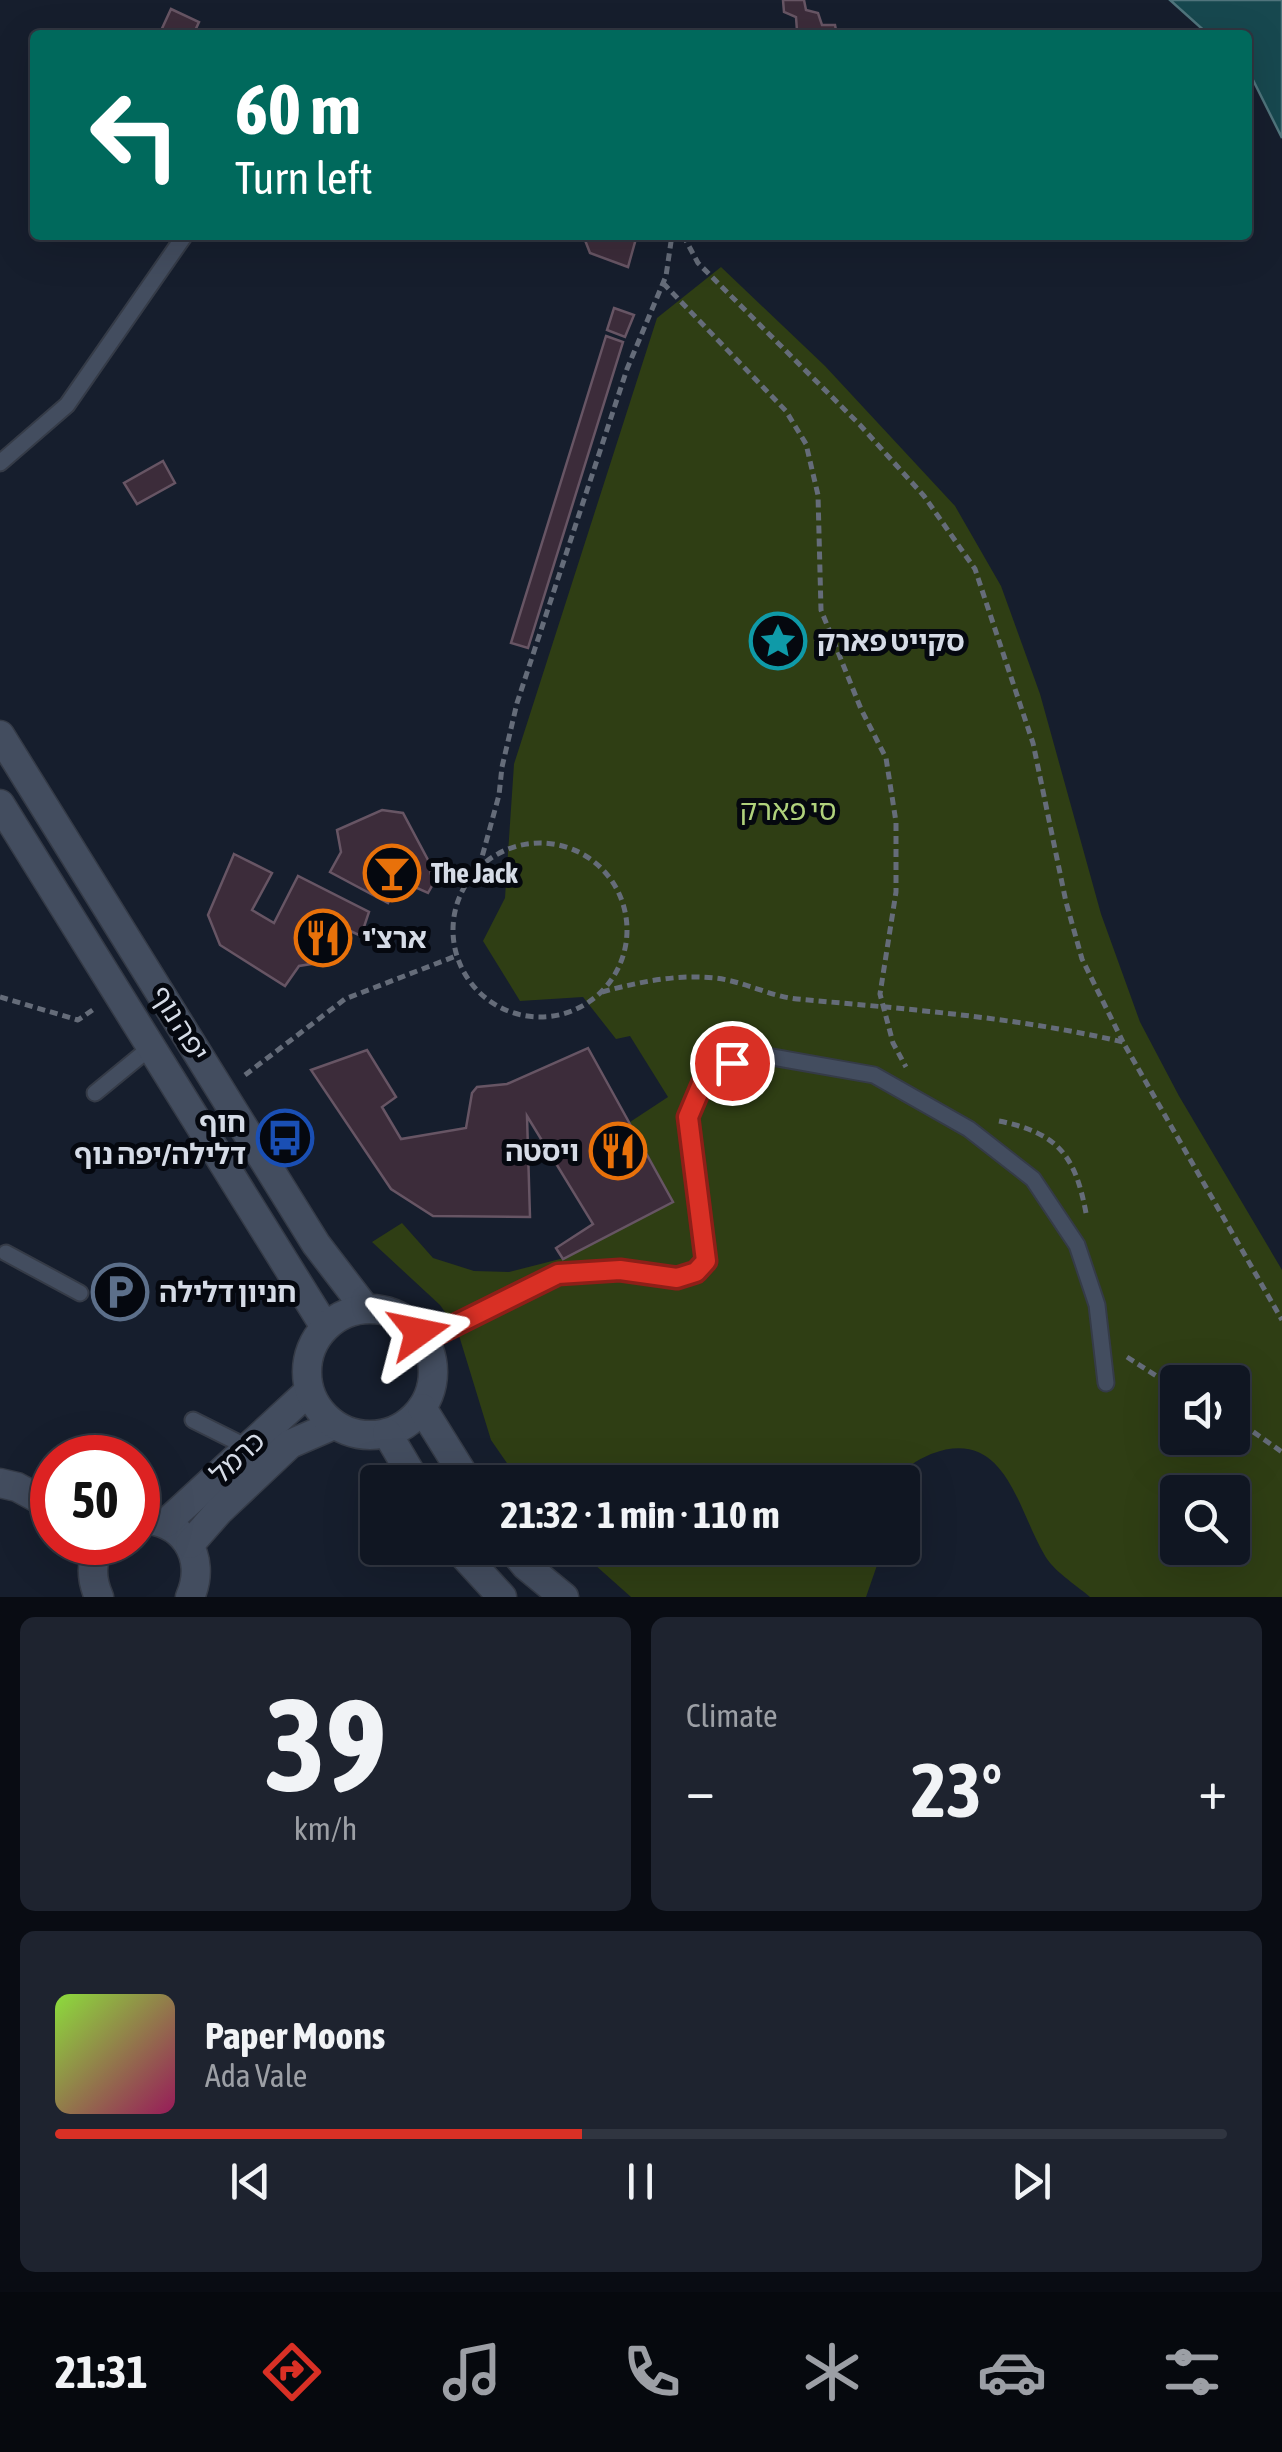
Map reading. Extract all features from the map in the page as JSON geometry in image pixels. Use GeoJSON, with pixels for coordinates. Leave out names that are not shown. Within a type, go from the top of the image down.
{"type":"FeatureCollection","features":[{"type":"Feature","properties":{"kind":"main road","name":"יפה נוף"},"geometry":{"type":"LineString","coordinates":[[0,735],[316,1244],[365,1308]]}},
{"type":"Feature","properties":{"kind":"main road","name":"יפה נוף"},"geometry":{"type":"LineString","coordinates":[[0,804],[325,1327]]}},
{"type":"Feature","properties":{"kind":"main road"},"geometry":{"type":"LineString","coordinates":[[365,1308],[385,1310],[404,1318],[425,1340],[434,1369],[431,1389],[422,1408],[401,1428],[369,1436],[334,1425],[308,1392],[308,1360],[314,1342],[325,1327],[350,1311],[365,1308]]}},
{"type":"Feature","properties":{"kind":"main road","name":"כרמל"},"geometry":{"type":"LineString","coordinates":[[160,1515],[247,1448],[308,1392]]}},
{"type":"Feature","properties":{"kind":"main road"},"geometry":{"type":"LineString","coordinates":[[422,1408],[457,1465]]}},
{"type":"Feature","properties":{"kind":"main road","name":"כרמל"},"geometry":{"type":"LineString","coordinates":[[190,1544],[290,1444],[334,1425]]}},
{"type":"Feature","properties":{"kind":"main road"},"geometry":{"type":"LineString","coordinates":[[387,1433],[406,1465]]}},
{"type":"Feature","properties":{"kind":"main road"},"geometry":{"type":"LineString","coordinates":[[0,1483],[30,1493]]}},
{"type":"Feature","properties":{"kind":"main road"},"geometry":{"type":"LineString","coordinates":[[160,1524],[180,1532],[190,1544],[197,1569],[190,1597]]}},
{"type":"Feature","properties":{"kind":"main road"},"geometry":{"type":"LineString","coordinates":[[93,1565],[100,1597]]}},
{"type":"Feature","properties":{"kind":"main road"},"geometry":{"type":"LineString","coordinates":[[473,1565],[502,1597]]}},
{"type":"Feature","properties":{"kind":"main road"},"geometry":{"type":"LineString","coordinates":[[525,1565],[564,1597]]}},
{"type":"Feature","properties":{"kind":"lane"},"geometry":{"type":"LineString","coordinates":[[0,464],[67,405],[182,240]]}},
{"type":"Feature","properties":{"kind":"lane"},"geometry":{"type":"LineString","coordinates":[[95,1093],[151,1047]]}},
{"type":"Feature","properties":{"kind":"lane"},"geometry":{"type":"LineString","coordinates":[[425,1340],[558,1274],[620,1270],[677,1278],[696,1272],[706,1261],[688,1117],[707,1072],[756,1054],[874,1075],[969,1128],[1033,1179],[1076,1245],[1097,1305],[1106,1383]]}},
{"type":"Feature","properties":{"kind":"lane"},"geometry":{"type":"LineString","coordinates":[[6,1253],[80,1293]]}},
{"type":"Feature","properties":{"kind":"lane"},"geometry":{"type":"LineString","coordinates":[[193,1420],[247,1448]]}},
{"type":"Feature","properties":{"kind":"path"},"geometry":{"type":"LineString","coordinates":[[479,868],[500,795],[516,703],[627,369],[663,283],[671,240]]}},
{"type":"Feature","properties":{"kind":"path"},"geometry":{"type":"LineString","coordinates":[[686,240],[698,263],[860,424],[924,496],[975,569],[1033,743],[1082,959],[1123,1042],[1282,1320]]}},
{"type":"Feature","properties":{"kind":"path"},"geometry":{"type":"LineString","coordinates":[[663,283],[786,411],[806,444],[818,496],[821,610],[861,709],[886,758],[896,822],[896,892],[880,994],[893,1042],[912,1077]]}},
{"type":"Feature","properties":{"kind":"path"},"geometry":{"type":"LineString","coordinates":[[527,844],[554,844],[580,852],[602,868],[618,890],[626,917],[626,944],[618,970],[602,992],[577,1010],[548,1018],[518,1016],[491,1003],[469,982],[456,956],[452,932],[455,909],[464,887],[479,868],[501,852],[527,844]]}},
{"type":"Feature","properties":{"kind":"path"},"geometry":{"type":"LineString","coordinates":[[223,1092],[345,1000],[456,956]]}},
{"type":"Feature","properties":{"kind":"path"},"geometry":{"type":"LineString","coordinates":[[602,992],[650,979],[716,978],[790,998],[1072,1030],[1123,1042]]}},
{"type":"Feature","properties":{"kind":"path"},"geometry":{"type":"LineString","coordinates":[[998,1121],[1030,1128],[1064,1149],[1084,1199],[1086,1216]]}},
{"type":"Feature","properties":{"kind":"path"},"geometry":{"type":"LineString","coordinates":[[1123,1354],[1160,1378]]}},
{"type":"Feature","properties":{"kind":"path"},"geometry":{"type":"LineString","coordinates":[[1250,1430],[1282,1452]]}},
{"type":"Feature","properties":{"kind":"green space","name":"סי פארק"},"geometry":{"type":"Polygon","coordinates":[[[721,267],[825,366],[955,506],[1001,586],[1040,694],[1101,914],[1140,1022],[1282,1270],[1282,1597],[1090,1597],[1048,1560],[1005,1476],[976,1451],[956,1448],[931,1454],[911,1465],[508,1465],[491,1440],[457,1329],[440,1305],[372,1242],[402,1223],[433,1258],[474,1271],[509,1272],[564,1258],[664,1202],[666,1188],[630,1122],[668,1097],[630,1036],[616,1039],[583,997],[520,1001],[483,941],[505,898],[514,764],[657,318],[721,267]]]}},
{"type":"Feature","properties":{"kind":"green space"},"geometry":{"type":"Polygon","coordinates":[[[595,1565],[877,1565],[866,1597],[631,1597],[595,1565]]]}},
{"type":"Feature","properties":{"kind":"shaded area"},"geometry":{"type":"Polygon","coordinates":[[[1170,0],[1282,0],[1282,138],[1252,78],[1252,30],[1203,30],[1170,0]]]}},
{"type":"Feature","properties":{"kind":"building"},"geometry":{"type":"Polygon","coordinates":[[[783,0],[804,0],[806,10],[818,13],[822,25],[835,25],[836,30],[797,30],[796,17],[784,12],[783,0]]]}},
{"type":"Feature","properties":{"kind":"building"},"geometry":{"type":"Polygon","coordinates":[[[171,9],[199,22],[195,30],[161,30],[171,9]]]}},
{"type":"Feature","properties":{"kind":"building"},"geometry":{"type":"Polygon","coordinates":[[[585,240],[636,240],[628,267],[590,253],[585,240]]]}},
{"type":"Feature","properties":{"kind":"building"},"geometry":{"type":"Polygon","coordinates":[[[614,308],[634,315],[625,337],[607,330],[614,308]]]}},
{"type":"Feature","properties":{"kind":"building"},"geometry":{"type":"Polygon","coordinates":[[[606,336],[623,342],[528,648],[511,643],[606,336]]]}},
{"type":"Feature","properties":{"kind":"building"},"geometry":{"type":"Polygon","coordinates":[[[163,461],[175,483],[137,504],[124,483],[163,461]]]}},
{"type":"Feature","properties":{"kind":"building"},"geometry":{"type":"Polygon","coordinates":[[[382,810],[403,813],[428,860],[433,884],[428,893],[399,880],[388,903],[330,872],[341,852],[337,830],[382,810]]]}},
{"type":"Feature","properties":{"kind":"building"},"geometry":{"type":"Polygon","coordinates":[[[234,854],[272,873],[252,910],[274,923],[298,876],[369,912],[361,936],[346,929],[330,961],[299,966],[285,986],[220,945],[208,915],[234,854]]]}},
{"type":"Feature","properties":{"kind":"building"},"geometry":{"type":"Polygon","coordinates":[[[588,1048],[673,1202],[563,1259],[556,1248],[593,1224],[527,1116],[530,1217],[433,1216],[391,1189],[311,1070],[367,1050],[396,1097],[382,1107],[401,1139],[466,1128],[472,1093],[477,1087],[507,1084],[588,1048]]]}},
{"type":"Feature","properties":{"kind":"place","name":"סקייט פארק"},"geometry":{"type":"Point","coordinates":[778,641]}},
{"type":"Feature","properties":{"kind":"place","name":"The Jack"},"geometry":{"type":"Point","coordinates":[392,873]}},
{"type":"Feature","properties":{"kind":"place","name":"ארצ'י"},"geometry":{"type":"Point","coordinates":[323,938]}},
{"type":"Feature","properties":{"kind":"place","name":"חוף דלילה/יפה נוף"},"geometry":{"type":"Point","coordinates":[285,1138]}},
{"type":"Feature","properties":{"kind":"place","name":"ויסטה"},"geometry":{"type":"Point","coordinates":[618,1151]}},
{"type":"Feature","properties":{"kind":"place","name":"חניון דלילה"},"geometry":{"type":"Point","coordinates":[120,1292]}},
{"type":"Feature","properties":{"kind":"route"},"geometry":{"type":"LineString","coordinates":[[419,1332],[425,1340],[558,1274],[620,1270],[677,1278],[696,1272],[706,1261],[688,1117],[707,1072],[732,1063]]}}]}
